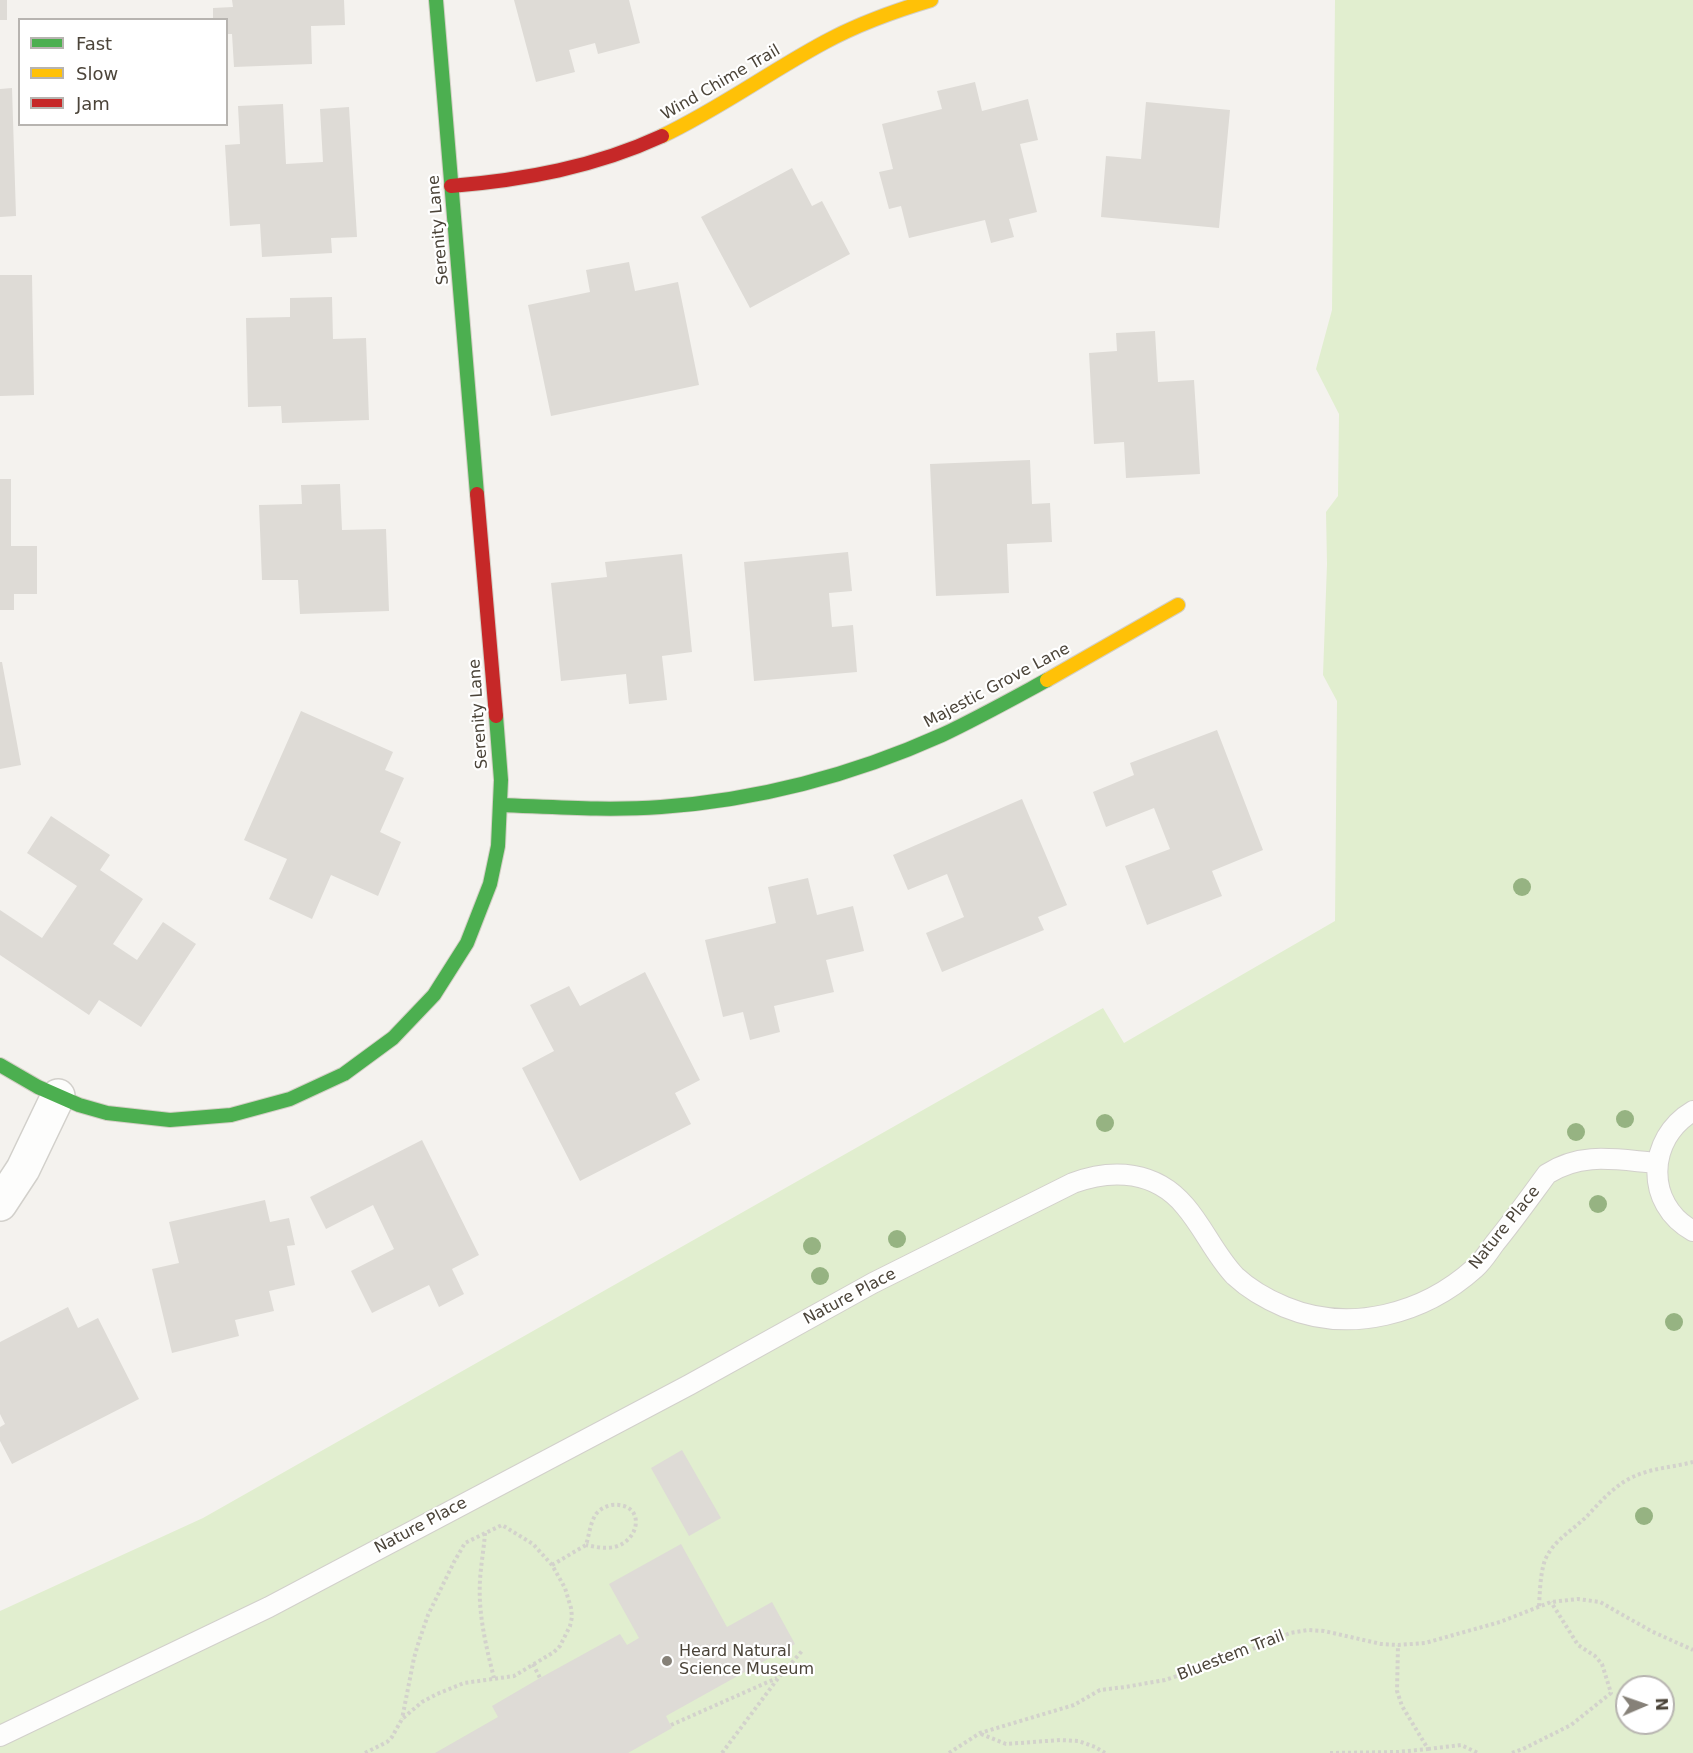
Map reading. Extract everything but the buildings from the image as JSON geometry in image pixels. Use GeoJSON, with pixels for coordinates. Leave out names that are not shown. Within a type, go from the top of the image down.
{"type":"FeatureCollection","features":[{"type":"Feature","properties":{"kind":"street","name":"Serenity Lane"},"geometry":{"type":"LineString","coordinates":[[0,1065],[58,1096],[106,1113],[140,1118],[192,1120],[231,1116],[292,1100],[321,1087],[372,1056],[396,1036],[416,1016],[454,967],[481,912],[496,860],[500,833],[499,750],[436,0]]}},
{"type":"Feature","properties":{"kind":"street","name":"Wind Chime Trail"},"geometry":{"type":"LineString","coordinates":[[451,186],[486,184],[548,175],[615,156],[651,141],[718,107],[839,34],[900,9],[931,0]]}},
{"type":"Feature","properties":{"kind":"street","name":"Majestic Grove Lane"},"geometry":{"type":"LineString","coordinates":[[501,804],[602,808],[680,806],[754,794],[860,767],[926,742],[993,710],[1178,605]]}},
{"type":"Feature","properties":{"kind":"street"},"geometry":{"type":"LineString","coordinates":[[0,1204],[27,1161],[58,1096]]}},
{"type":"Feature","properties":{"kind":"lane"},"geometry":{"type":"LineString","coordinates":[[1693,1111],[1671,1129],[1662,1146],[1657,1163],[1658,1181],[1663,1199],[1685,1227],[1693,1231]]}},
{"type":"Feature","properties":{"kind":"lane","name":"Nature Place"},"geometry":{"type":"LineString","coordinates":[[0,1736],[268,1607],[689,1385],[873,1283],[1087,1178],[1115,1173],[1143,1178],[1159,1185],[1184,1204],[1221,1260],[1252,1291],[1294,1311],[1320,1317],[1345,1319],[1392,1314],[1437,1296],[1455,1284],[1477,1267],[1547,1174],[1561,1165],[1575,1160],[1597,1158],[1657,1163]]}},
{"type":"Feature","properties":{"kind":"path"},"geometry":{"type":"LineString","coordinates":[[1539,1606],[1541,1576],[1555,1543],[1589,1515],[1599,1502],[1634,1476],[1693,1462]]}},
{"type":"Feature","properties":{"kind":"path"},"geometry":{"type":"LineString","coordinates":[[552,1565],[586,1545],[609,1548],[624,1543],[630,1538],[637,1524],[634,1513],[630,1508],[624,1506],[609,1506],[602,1509],[597,1513],[586,1545]]}},
{"type":"Feature","properties":{"kind":"path"},"geometry":{"type":"LineString","coordinates":[[365,1753],[387,1742],[402,1719],[414,1658],[428,1615],[465,1543],[502,1525],[533,1544],[552,1565],[565,1588],[571,1608],[570,1626],[560,1646],[514,1676],[450,1687],[422,1702],[402,1719]]}},
{"type":"Feature","properties":{"kind":"path"},"geometry":{"type":"LineString","coordinates":[[485,1533],[480,1597],[483,1632],[494,1678]]}},
{"type":"Feature","properties":{"kind":"path","name":"Bluestem Trail"},"geometry":{"type":"LineString","coordinates":[[950,1751],[980,1734],[1074,1705],[1100,1690],[1166,1680],[1234,1658],[1290,1633],[1308,1630],[1324,1631],[1381,1644],[1425,1643],[1500,1622],[1551,1602],[1578,1599],[1600,1602],[1651,1631],[1693,1650]]}},
{"type":"Feature","properties":{"kind":"path"},"geometry":{"type":"LineString","coordinates":[[1512,1753],[1571,1725],[1611,1693],[1602,1664],[1595,1656],[1578,1645],[1551,1602]]}},
{"type":"Feature","properties":{"kind":"path"},"geometry":{"type":"LineString","coordinates":[[1398,1645],[1397,1691],[1402,1706],[1428,1749]]}},
{"type":"Feature","properties":{"kind":"path"},"geometry":{"type":"LineString","coordinates":[[723,1753],[779,1677],[802,1651]]}},
{"type":"Feature","properties":{"kind":"path"},"geometry":{"type":"LineString","coordinates":[[533,1664],[540,1678]]}},
{"type":"Feature","properties":{"kind":"path"},"geometry":{"type":"LineString","coordinates":[[671,1725],[779,1677]]}},
{"type":"Feature","properties":{"kind":"path"},"geometry":{"type":"LineString","coordinates":[[980,1734],[1006,1744],[1078,1741],[1106,1753]]}},
{"type":"Feature","properties":{"kind":"path"},"geometry":{"type":"LineString","coordinates":[[1330,1753],[1398,1752],[1461,1745],[1478,1753]]}},
{"type":"Feature","properties":{"kind":"green space"},"geometry":{"type":"Polygon","coordinates":[[[1335,0],[1693,0],[1693,1753],[0,1753],[0,1611],[203,1518],[1103,1008],[1124,1043],[1335,921],[1337,701],[1323,675],[1327,564],[1326,512],[1338,496],[1339,414],[1316,369],[1332,310],[1335,0]]]}},
{"type":"Feature","properties":{"kind":"traffic: fast"},"geometry":{"type":"LineString","coordinates":[[436,0],[477,494]]}},
{"type":"Feature","properties":{"kind":"traffic: fast"},"geometry":{"type":"LineString","coordinates":[[501,805],[621,809],[697,804],[769,792],[839,774],[908,749],[955,729],[1047,680]]}},
{"type":"Feature","properties":{"kind":"traffic: fast"},"geometry":{"type":"LineString","coordinates":[[0,1065],[38,1087],[79,1105],[107,1113],[170,1120],[231,1115],[290,1099],[344,1074],[393,1038],[434,995],[467,943],[490,884],[498,846],[501,780],[496,716]]}},
{"type":"Feature","properties":{"kind":"traffic: slow"},"geometry":{"type":"LineString","coordinates":[[662,136],[704,114],[838,35],[876,18],[931,0]]}},
{"type":"Feature","properties":{"kind":"traffic: slow"},"geometry":{"type":"LineString","coordinates":[[1047,680],[1178,605]]}},
{"type":"Feature","properties":{"kind":"traffic: jam"},"geometry":{"type":"LineString","coordinates":[[451,186],[532,176],[585,164],[662,136]]}},
{"type":"Feature","properties":{"kind":"traffic: jam"},"geometry":{"type":"LineString","coordinates":[[477,494],[496,716]]}},
{"type":"Feature","properties":{"kind":"place","name":"Heard Natural Science Museum"},"geometry":{"type":"Point","coordinates":[667,1661]}}]}
